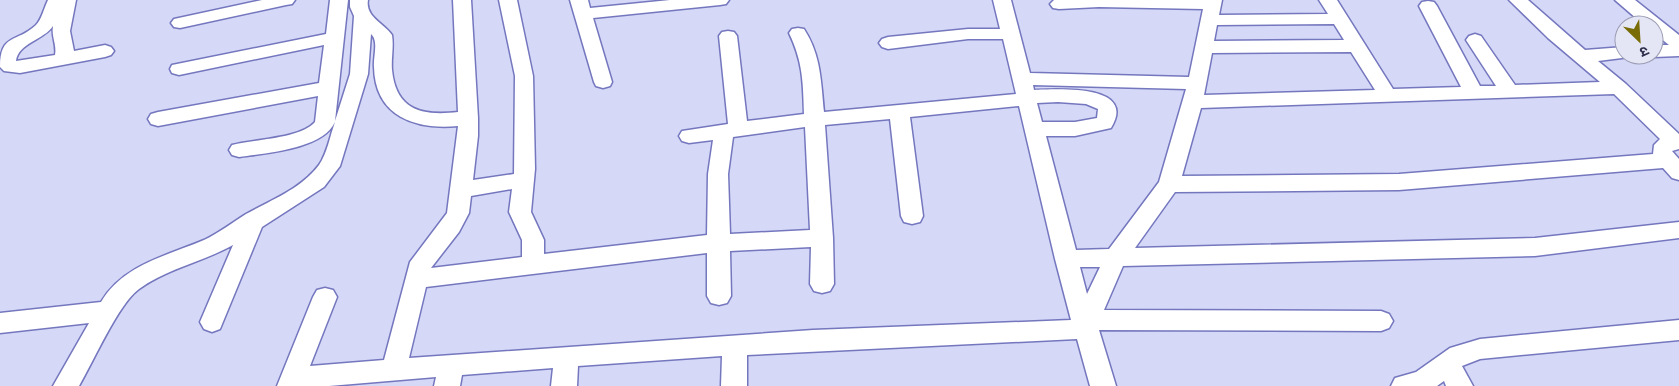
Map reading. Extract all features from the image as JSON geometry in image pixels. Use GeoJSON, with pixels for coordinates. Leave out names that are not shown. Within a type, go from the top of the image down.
{"type":"FeatureCollection","features":[{"type":"Feature","properties":{"kind":"street"},"geometry":{"type":"LineString","coordinates":[[57,0],[42,28],[11,48],[7,64],[11,67],[20,67],[105,51]]}},
{"type":"Feature","properties":{"kind":"street"},"geometry":{"type":"LineString","coordinates":[[64,59],[64,43],[60,31],[67,0]]}},
{"type":"Feature","properties":{"kind":"street"},"geometry":{"type":"LineString","coordinates":[[180,23],[286,0]]}},
{"type":"Feature","properties":{"kind":"street"},"geometry":{"type":"LineString","coordinates":[[239,150],[300,138],[321,129],[326,119],[329,63],[337,29],[339,0]]}},
{"type":"Feature","properties":{"kind":"street"},"geometry":{"type":"LineString","coordinates":[[394,370],[422,262],[451,226],[458,213],[468,136],[462,0]]}},
{"type":"Feature","properties":{"kind":"street"},"geometry":{"type":"LineString","coordinates":[[508,0],[524,76],[524,180],[520,212],[532,240],[533,264]]}},
{"type":"Feature","properties":{"kind":"street"},"geometry":{"type":"LineString","coordinates":[[603,82],[581,7],[720,0]]}},
{"type":"Feature","properties":{"kind":"street"},"geometry":{"type":"LineString","coordinates":[[1002,0],[1066,258],[1103,386]]}},
{"type":"Feature","properties":{"kind":"street"},"geometry":{"type":"LineString","coordinates":[[1328,0],[1388,96]]}},
{"type":"Feature","properties":{"kind":"street"},"geometry":{"type":"LineString","coordinates":[[1518,0],[1619,88],[1675,155]]}},
{"type":"Feature","properties":{"kind":"street"},"geometry":{"type":"LineString","coordinates":[[1624,0],[1679,44]]}},
{"type":"Feature","properties":{"kind":"street"},"geometry":{"type":"LineString","coordinates":[[1059,4],[1099,2],[1212,8],[1339,19]]}},
{"type":"Feature","properties":{"kind":"street"},"geometry":{"type":"LineString","coordinates":[[1428,6],[1474,93]]}},
{"type":"Feature","properties":{"kind":"street"},"geometry":{"type":"LineString","coordinates":[[361,8],[372,27],[383,35],[382,70],[390,96],[407,114],[421,119],[468,118]]}},
{"type":"Feature","properties":{"kind":"street"},"geometry":{"type":"LineString","coordinates":[[66,386],[116,298],[130,283],[154,269],[214,245],[301,193],[317,182],[330,166],[348,114],[359,74],[361,8]]}},
{"type":"Feature","properties":{"kind":"street"},"geometry":{"type":"LineString","coordinates":[[1086,325],[1116,257],[1169,184],[1195,93],[1212,8]]}},
{"type":"Feature","properties":{"kind":"street"},"geometry":{"type":"LineString","coordinates":[[798,32],[807,51],[811,66],[816,119],[822,238],[822,284]]}},
{"type":"Feature","properties":{"kind":"street"},"geometry":{"type":"LineString","coordinates":[[888,43],[968,34],[1011,34]]}},
{"type":"Feature","properties":{"kind":"street"},"geometry":{"type":"LineString","coordinates":[[719,296],[718,174],[731,130],[728,36]]}},
{"type":"Feature","properties":{"kind":"street"},"geometry":{"type":"LineString","coordinates":[[179,69],[334,38]]}},
{"type":"Feature","properties":{"kind":"street"},"geometry":{"type":"LineString","coordinates":[[1475,40],[1510,92]]}},
{"type":"Feature","properties":{"kind":"street"},"geometry":{"type":"LineString","coordinates":[[1204,47],[1356,46]]}},
{"type":"Feature","properties":{"kind":"street"},"geometry":{"type":"LineString","coordinates":[[1664,51],[1679,50]]}},
{"type":"Feature","properties":{"kind":"street"},"geometry":{"type":"LineString","coordinates":[[1580,56],[1614,54]]}},
{"type":"Feature","properties":{"kind":"street"},"geometry":{"type":"LineString","coordinates":[[158,119],[328,88]]}},
{"type":"Feature","properties":{"kind":"street"},"geometry":{"type":"LineString","coordinates":[[688,136],[816,119],[899,111],[1025,92],[1388,96],[1619,88]]}},
{"type":"Feature","properties":{"kind":"street"},"geometry":{"type":"LineString","coordinates":[[1025,92],[1077,96],[1098,100],[1107,106],[1108,115],[1104,123],[1075,129],[1034,129]]}},
{"type":"Feature","properties":{"kind":"street"},"geometry":{"type":"LineString","coordinates":[[899,111],[912,216]]}},
{"type":"Feature","properties":{"kind":"street"},"geometry":{"type":"LineString","coordinates":[[1169,184],[1399,182],[1675,155]]}},
{"type":"Feature","properties":{"kind":"street"},"geometry":{"type":"LineString","coordinates":[[461,190],[524,180]]}},
{"type":"Feature","properties":{"kind":"street"},"geometry":{"type":"LineString","coordinates":[[212,322],[254,220]]}},
{"type":"Feature","properties":{"kind":"street"},"geometry":{"type":"LineString","coordinates":[[1066,258],[1536,247],[1679,230]]}},
{"type":"Feature","properties":{"kind":"street"},"geometry":{"type":"LineString","coordinates":[[416,280],[686,245],[822,238]]}},
{"type":"Feature","properties":{"kind":"street"},"geometry":{"type":"LineString","coordinates":[[325,297],[292,382],[394,370],[449,376],[567,356],[1086,325],[1381,321]]}},
{"type":"Feature","properties":{"kind":"street"},"geometry":{"type":"LineString","coordinates":[[0,323],[108,311]]}},
{"type":"Feature","properties":{"kind":"street"},"geometry":{"type":"LineString","coordinates":[[1404,386],[1414,385],[1432,377],[1454,358],[1480,349],[1679,330]]}},
{"type":"Feature","properties":{"kind":"street"},"geometry":{"type":"LineString","coordinates":[[734,346],[734,386]]}},
{"type":"Feature","properties":{"kind":"street"},"geometry":{"type":"LineString","coordinates":[[564,386],[567,356]]}},
{"type":"Feature","properties":{"kind":"street"},"geometry":{"type":"LineString","coordinates":[[1447,364],[1460,386]]}}]}
